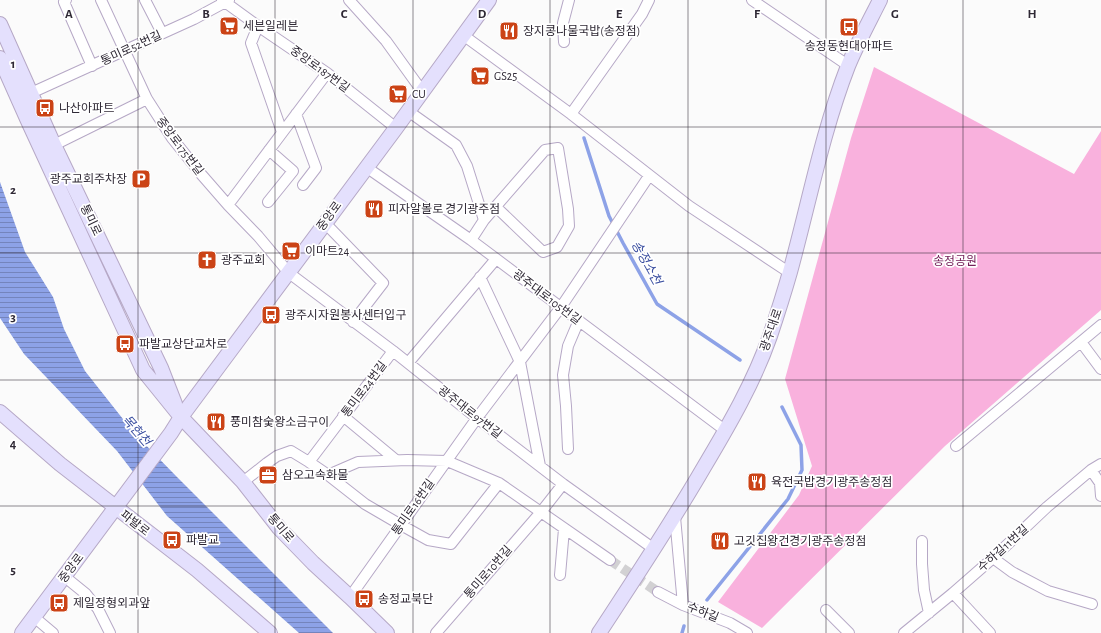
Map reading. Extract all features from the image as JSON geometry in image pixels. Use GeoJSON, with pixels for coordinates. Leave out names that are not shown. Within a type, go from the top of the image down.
{"type":"FeatureCollection","features":[{"type":"Feature","properties":{"kind":"street"},"geometry":{"type":"LineString","coordinates":[[66,0],[64,2],[92,66]]}},
{"type":"Feature","properties":{"kind":"street","name":"중앙로175번길"},"geometry":{"type":"LineString","coordinates":[[101,0],[146,99],[172,138],[228,205],[258,236],[289,273]]}},
{"type":"Feature","properties":{"kind":"street"},"geometry":{"type":"LineString","coordinates":[[145,0],[162,33]]}},
{"type":"Feature","properties":{"kind":"street"},"geometry":{"type":"LineString","coordinates":[[349,0],[386,41],[422,90]]}},
{"type":"Feature","properties":{"kind":"street","name":"중앙로"},"geometry":{"type":"LineString","coordinates":[[22,633],[65,577],[171,433],[181,417],[289,273],[489,0]]}},
{"type":"Feature","properties":{"kind":"street"},"geometry":{"type":"LineString","coordinates":[[564,42],[563,23],[569,0]]}},
{"type":"Feature","properties":{"kind":"street"},"geometry":{"type":"LineString","coordinates":[[571,114],[642,14],[649,0]]}},
{"type":"Feature","properties":{"kind":"street","name":"광주대로"},"geometry":{"type":"LineString","coordinates":[[599,633],[675,517],[749,388],[770,337],[790,273],[832,113],[848,66],[880,0]]}},
{"type":"Feature","properties":{"kind":"street","name":"통미로52번길"},"geometry":{"type":"LineString","coordinates":[[30,93],[194,19],[225,1]]}},
{"type":"Feature","properties":{"kind":"street","name":"중앙로187번길"},"geometry":{"type":"LineString","coordinates":[[225,1],[258,26],[327,73],[396,128]]}},
{"type":"Feature","properties":{"kind":"street"},"geometry":{"type":"LineString","coordinates":[[757,2],[848,66]]}},
{"type":"Feature","properties":{"kind":"street","name":"통미로"},"geometry":{"type":"LineString","coordinates":[[0,24],[54,145],[161,368],[181,417]]}},
{"type":"Feature","properties":{"kind":"street"},"geometry":{"type":"LineString","coordinates":[[258,26],[251,43],[282,132]]}},
{"type":"Feature","properties":{"kind":"street"},"geometry":{"type":"LineString","coordinates":[[463,35],[571,114],[689,206],[790,273]]}},
{"type":"Feature","properties":{"kind":"street","name":"통미로"},"geometry":{"type":"LineString","coordinates":[[0,58],[143,370],[181,417],[243,482],[279,528],[313,563],[387,633]]}},
{"type":"Feature","properties":{"kind":"street"},"geometry":{"type":"LineString","coordinates":[[228,205],[327,73]]}},
{"type":"Feature","properties":{"kind":"street"},"geometry":{"type":"LineString","coordinates":[[54,145],[146,99]]}},
{"type":"Feature","properties":{"kind":"street"},"geometry":{"type":"LineString","coordinates":[[408,111],[456,145],[467,166],[484,220]]}},
{"type":"Feature","properties":{"kind":"street"},"geometry":{"type":"LineString","coordinates":[[296,114],[316,168],[303,185]]}},
{"type":"Feature","properties":{"kind":"street"},"geometry":{"type":"LineString","coordinates":[[471,240],[484,220],[545,150],[558,148],[568,209],[569,226],[557,248],[543,252],[496,207]]}},
{"type":"Feature","properties":{"kind":"street"},"geometry":{"type":"LineString","coordinates":[[268,202],[293,171],[269,150]]}},
{"type":"Feature","properties":{"kind":"street","name":"광주대로105번길"},"geometry":{"type":"LineString","coordinates":[[366,168],[471,240],[726,430]]}},
{"type":"Feature","properties":{"kind":"street","name":"통미로16번길"},"geometry":{"type":"LineString","coordinates":[[350,597],[477,418],[561,307],[649,176]]}},
{"type":"Feature","properties":{"kind":"street"},"geometry":{"type":"LineString","coordinates":[[325,223],[383,283],[353,322]]}},
{"type":"Feature","properties":{"kind":"street"},"geometry":{"type":"LineString","coordinates":[[408,362],[496,259]]}},
{"type":"Feature","properties":{"kind":"street","name":"광주대로97번길"},"geometry":{"type":"LineString","coordinates":[[289,273],[408,362],[477,418],[540,466],[654,549]]}},
{"type":"Feature","properties":{"kind":"street"},"geometry":{"type":"LineString","coordinates":[[480,277],[520,362],[540,466]]}},
{"type":"Feature","properties":{"kind":"street"},"geometry":{"type":"LineString","coordinates":[[568,449],[563,375],[568,346],[579,320]]}},
{"type":"Feature","properties":{"kind":"street"},"geometry":{"type":"LineString","coordinates":[[956,446],[1101,324]]}},
{"type":"Feature","properties":{"kind":"street"},"geometry":{"type":"LineString","coordinates":[[1081,342],[1101,369]]}},
{"type":"Feature","properties":{"kind":"street","name":"통미로24번길"},"geometry":{"type":"LineString","coordinates":[[309,462],[393,351]]}},
{"type":"Feature","properties":{"kind":"street","name":"파발로"},"geometry":{"type":"LineString","coordinates":[[0,412],[60,464],[117,505],[270,633]]}},
{"type":"Feature","properties":{"kind":"street"},"geometry":{"type":"LineString","coordinates":[[343,416],[396,460]]}},
{"type":"Feature","properties":{"kind":"street"},"geometry":{"type":"LineString","coordinates":[[243,482],[277,456],[291,451],[328,475],[365,504],[401,525],[428,540],[451,544],[499,483]]}},
{"type":"Feature","properties":{"kind":"street"},"geometry":{"type":"LineString","coordinates":[[328,475],[358,462],[396,460],[447,461],[499,483],[610,560]]}},
{"type":"Feature","properties":{"kind":"street","name":"수하길11번길"},"geometry":{"type":"LineString","coordinates":[[904,633],[993,558],[1090,470],[1101,464]]}},
{"type":"Feature","properties":{"kind":"street"},"geometry":{"type":"LineString","coordinates":[[1090,470],[1100,483],[1101,496]]}},
{"type":"Feature","properties":{"kind":"street","name":"통미로10번길"},"geometry":{"type":"LineString","coordinates":[[436,633],[564,484]]}},
{"type":"Feature","properties":{"kind":"street"},"geometry":{"type":"LineString","coordinates":[[675,517],[683,605]]}},
{"type":"Feature","properties":{"kind":"street"},"geometry":{"type":"LineString","coordinates":[[560,575],[564,529]]}},
{"type":"Feature","properties":{"kind":"street"},"geometry":{"type":"LineString","coordinates":[[922,541],[924,590],[929,613]]}},
{"type":"Feature","properties":{"kind":"street"},"geometry":{"type":"LineString","coordinates":[[993,558],[1012,572],[1048,591],[1092,604]]}},
{"type":"Feature","properties":{"kind":"street"},"geometry":{"type":"LineString","coordinates":[[65,577],[86,594],[98,609],[110,633]]}},
{"type":"Feature","properties":{"kind":"street","name":"수하길"},"geometry":{"type":"LineString","coordinates":[[658,592],[683,605],[730,623],[747,633]]}},
{"type":"Feature","properties":{"kind":"street"},"geometry":{"type":"LineString","coordinates":[[953,593],[990,633]]}},
{"type":"Feature","properties":{"kind":"street"},"geometry":{"type":"LineString","coordinates":[[826,610],[849,633]]}},
{"type":"Feature","properties":{"kind":"street"},"geometry":{"type":"LineString","coordinates":[[34,617],[53,633]]}},
{"type":"Feature","properties":{"kind":"green space","name":"송정공원"},"geometry":{"type":"Polygon","coordinates":[[[874,67],[1074,174],[1101,131],[1101,310],[945,446],[762,628],[718,602],[799,495],[812,466],[785,379],[851,138],[874,67]]]}},
{"type":"Feature","properties":{"kind":"water"},"geometry":{"type":"Polygon","coordinates":[[[0,182],[25,252],[53,297],[64,329],[85,371],[134,433],[333,633],[299,633],[167,516],[117,451],[24,354],[0,318],[0,182]]]}},
{"type":"Feature","properties":{"kind":"waterway","name":"송정소천"},"geometry":{"type":"LineString","coordinates":[[584,138],[609,216],[657,304],[740,360]]}},
{"type":"Feature","properties":{"kind":"waterway","name":"송정소천"},"geometry":{"type":"LineString","coordinates":[[707,600],[788,499],[802,470],[801,445],[782,407]]}},
{"type":"Feature","properties":{"kind":"waterway","name":"송정소천"},"geometry":{"type":"LineString","coordinates":[[682,633],[684,626]]}},
{"type":"Feature","properties":{"kind":"tunnel"},"geometry":{"type":"LineString","coordinates":[[610,560],[658,592]]}},
{"type":"Feature","properties":{"kind":"place","name":"세븐일레븐"},"geometry":{"type":"Point","coordinates":[229,26]}},
{"type":"Feature","properties":{"kind":"place","name":"송정동현대아파트"},"geometry":{"type":"Point","coordinates":[849,27]}},
{"type":"Feature","properties":{"kind":"place","name":"장지콩나물국밥(송정점)"},"geometry":{"type":"Point","coordinates":[509,31]}},
{"type":"Feature","properties":{"kind":"place","name":"GS25"},"geometry":{"type":"Point","coordinates":[480,76]}},
{"type":"Feature","properties":{"kind":"place","name":"CU"},"geometry":{"type":"Point","coordinates":[398,94]}},
{"type":"Feature","properties":{"kind":"place","name":"나산아파트"},"geometry":{"type":"Point","coordinates":[45,108]}},
{"type":"Feature","properties":{"kind":"place","name":"광주교회주차장"},"geometry":{"type":"Point","coordinates":[141,179]}},
{"type":"Feature","properties":{"kind":"place","name":"피자알볼로 경기광주점"},"geometry":{"type":"Point","coordinates":[374,209]}},
{"type":"Feature","properties":{"kind":"place","name":"이마트24"},"geometry":{"type":"Point","coordinates":[291,251]}},
{"type":"Feature","properties":{"kind":"place","name":"광주교회"},"geometry":{"type":"Point","coordinates":[207,260]}},
{"type":"Feature","properties":{"kind":"place","name":"광주시자원봉사센터입구"},"geometry":{"type":"Point","coordinates":[271,315]}},
{"type":"Feature","properties":{"kind":"place","name":"파발교상단교차로"},"geometry":{"type":"Point","coordinates":[125,344]}},
{"type":"Feature","properties":{"kind":"place","name":"풍미참숯왕소금구이"},"geometry":{"type":"Point","coordinates":[216,422]}},
{"type":"Feature","properties":{"kind":"place","name":"삼오고속화물"},"geometry":{"type":"Point","coordinates":[268,475]}},
{"type":"Feature","properties":{"kind":"place","name":"육전국밥경기광주송정점"},"geometry":{"type":"Point","coordinates":[757,482]}},
{"type":"Feature","properties":{"kind":"place","name":"파발교"},"geometry":{"type":"Point","coordinates":[172,540]}},
{"type":"Feature","properties":{"kind":"place","name":"고깃집왕건경기광주송정점"},"geometry":{"type":"Point","coordinates":[720,541]}},
{"type":"Feature","properties":{"kind":"place","name":"송정교북단"},"geometry":{"type":"Point","coordinates":[364,599]}},
{"type":"Feature","properties":{"kind":"place","name":"제일정형외과앞"},"geometry":{"type":"Point","coordinates":[59,603]}},
{"type":"Feature","properties":{"kind":"water label","name":"목현천"},"geometry":{"type":"Point","coordinates":[136,431]}}]}
